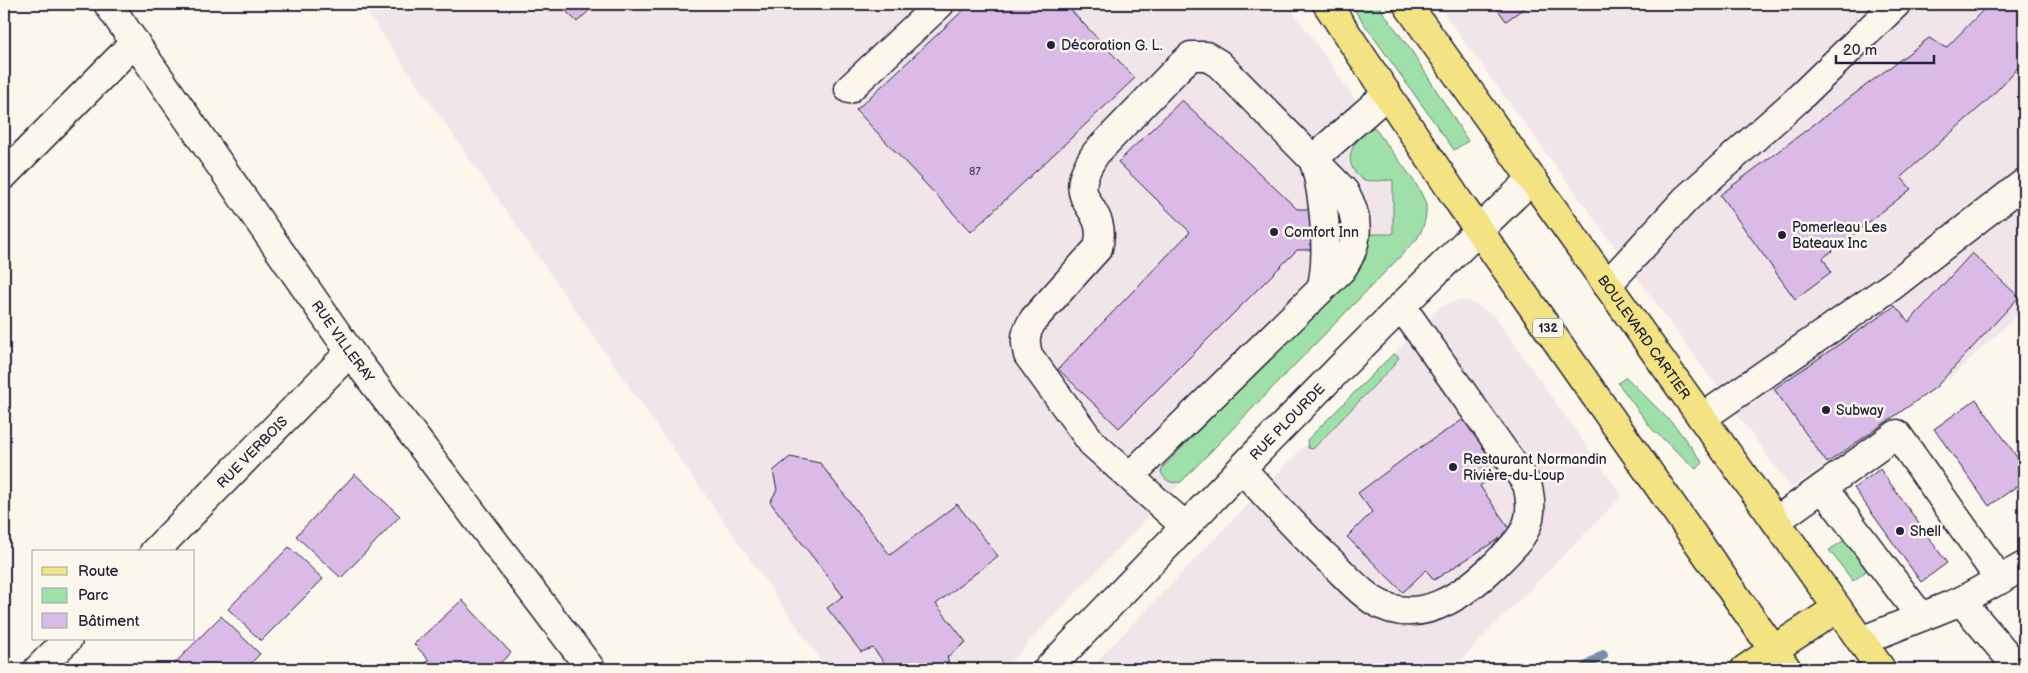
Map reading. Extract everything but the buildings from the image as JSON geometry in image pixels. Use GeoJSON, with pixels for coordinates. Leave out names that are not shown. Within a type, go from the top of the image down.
{"type":"FeatureCollection","features":[{"type":"Feature","properties":{"kind":"main road","name":"132"},"geometry":{"type":"LineString","coordinates":[[1327,4],[1479,230],[1780,659]]}},
{"type":"Feature","properties":{"kind":"main road","name":"BOULEVARD CARTIER"},"geometry":{"type":"LineString","coordinates":[[1408,4],[1776,521],[1836,609],[1867,659]]}},
{"type":"Feature","properties":{"kind":"main road"},"geometry":{"type":"LineString","coordinates":[[1745,669],[1780,659],[1836,609]]}},
{"type":"Feature","properties":{"kind":"street","name":"RUE VILLERAY"},"geometry":{"type":"LineString","coordinates":[[108,4],[350,352],[583,666]]}},
{"type":"Feature","properties":{"kind":"street"},"geometry":{"type":"LineString","coordinates":[[849,89],[940,4]]}},
{"type":"Feature","properties":{"kind":"street"},"geometry":{"type":"LineString","coordinates":[[1607,285],[1686,199],[1796,101],[1896,4]]}},
{"type":"Feature","properties":{"kind":"street"},"geometry":{"type":"LineString","coordinates":[[4,175],[135,42]]}},
{"type":"Feature","properties":{"kind":"street"},"geometry":{"type":"LineString","coordinates":[[1130,476],[1321,289],[1351,256],[1355,242],[1355,216],[1344,191],[1219,64],[1206,56],[1191,56],[1096,153],[1085,168],[1081,182],[1081,193],[1098,221],[1101,236],[1098,248],[1034,319],[1026,331],[1025,344],[1028,356],[1092,442],[1186,527]]}},
{"type":"Feature","properties":{"kind":"street"},"geometry":{"type":"LineString","coordinates":[[1313,159],[1387,94]]}},
{"type":"Feature","properties":{"kind":"street","name":"RUE PLOURDE"},"geometry":{"type":"LineString","coordinates":[[1048,669],[1402,307],[1532,179]]}},
{"type":"Feature","properties":{"kind":"street"},"geometry":{"type":"LineString","coordinates":[[1702,418],[1892,286],[2024,183]]}},
{"type":"Feature","properties":{"kind":"street"},"geometry":{"type":"LineString","coordinates":[[1242,469],[1336,566],[1373,600],[1387,607],[1417,611],[1433,608],[1457,596],[1482,577],[1520,540],[1530,521],[1531,498],[1527,484],[1402,307]]}},
{"type":"Feature","properties":{"kind":"street","name":"RUE VERBOIS"},"geometry":{"type":"LineString","coordinates":[[156,550],[350,352]]}},
{"type":"Feature","properties":{"kind":"street"},"geometry":{"type":"LineString","coordinates":[[1776,521],[1897,434],[2000,580]]}},
{"type":"Feature","properties":{"kind":"street"},"geometry":{"type":"LineString","coordinates":[[1823,488],[1921,618]]}},
{"type":"Feature","properties":{"kind":"street"},"geometry":{"type":"LineString","coordinates":[[1867,659],[1921,618],[1960,601],[2024,566]]}},
{"type":"Feature","properties":{"kind":"street"},"geometry":{"type":"LineString","coordinates":[[1960,601],[2018,669]]}},
{"type":"Feature","properties":{"kind":"street"},"geometry":{"type":"LineString","coordinates":[[38,669],[67,640]]}},
{"type":"Feature","properties":{"kind":"shaded area"},"geometry":{"type":"Polygon","coordinates":[[[361,4],[1288,4],[1422,194],[1426,206],[1424,226],[1417,239],[1397,262],[1363,294],[1181,482],[1004,669],[827,669],[361,4]]]}},
{"type":"Feature","properties":{"kind":"shaded area"},"geometry":{"type":"Polygon","coordinates":[[[1437,4],[2024,4],[2024,309],[1952,376],[1791,488],[1437,4]]]}},
{"type":"Feature","properties":{"kind":"shaded area"},"geometry":{"type":"Polygon","coordinates":[[[1459,300],[1471,302],[1494,315],[1622,496],[1452,669],[1089,669],[1393,354],[1442,306],[1459,300]]]}},
{"type":"Feature","properties":{"kind":"green space"},"geometry":{"type":"Polygon","coordinates":[[[1350,4],[1377,4],[1413,53],[1468,141],[1454,150],[1350,4]]]}},
{"type":"Feature","properties":{"kind":"green space"},"geometry":{"type":"Polygon","coordinates":[[[1374,127],[1411,177],[1423,198],[1426,206],[1426,215],[1417,239],[1181,482],[1174,483],[1169,481],[1164,478],[1161,472],[1163,467],[1363,263],[1366,258],[1365,234],[1393,234],[1393,180],[1371,181],[1363,179],[1355,173],[1351,162],[1350,156],[1358,139],[1374,127]]]}},
{"type":"Feature","properties":{"kind":"green space"},"geometry":{"type":"Polygon","coordinates":[[[1393,354],[1399,357],[1394,365],[1313,449],[1308,448],[1307,440],[1393,354]]]}},
{"type":"Feature","properties":{"kind":"green space"},"geometry":{"type":"Polygon","coordinates":[[[1626,377],[1676,427],[1703,463],[1696,469],[1652,429],[1618,383],[1626,377]]]}},
{"type":"Feature","properties":{"kind":"green space"},"geometry":{"type":"Polygon","coordinates":[[[1843,541],[1848,541],[1867,565],[1865,572],[1853,581],[1829,550],[1843,541]]]}},
{"type":"Feature","properties":{"kind":"waterway"},"geometry":{"type":"LineString","coordinates":[[1583,669],[1603,655]]}},
{"type":"Feature","properties":{"kind":"place","name":"Décoration G. L."},"geometry":{"type":"Point","coordinates":[1051,45]}},
{"type":"Feature","properties":{"kind":"place","name":"Comfort Inn"},"geometry":{"type":"Point","coordinates":[1274,232]}},
{"type":"Feature","properties":{"kind":"place","name":"Pomerleau Les Bateaux Inc"},"geometry":{"type":"Point","coordinates":[1782,235]}},
{"type":"Feature","properties":{"kind":"place","name":"Subway"},"geometry":{"type":"Point","coordinates":[1826,410]}},
{"type":"Feature","properties":{"kind":"place","name":"Restaurant Normandin Rivière-du-Loup"},"geometry":{"type":"Point","coordinates":[1453,467]}},
{"type":"Feature","properties":{"kind":"place","name":"Shell"},"geometry":{"type":"Point","coordinates":[1900,531]}}]}
